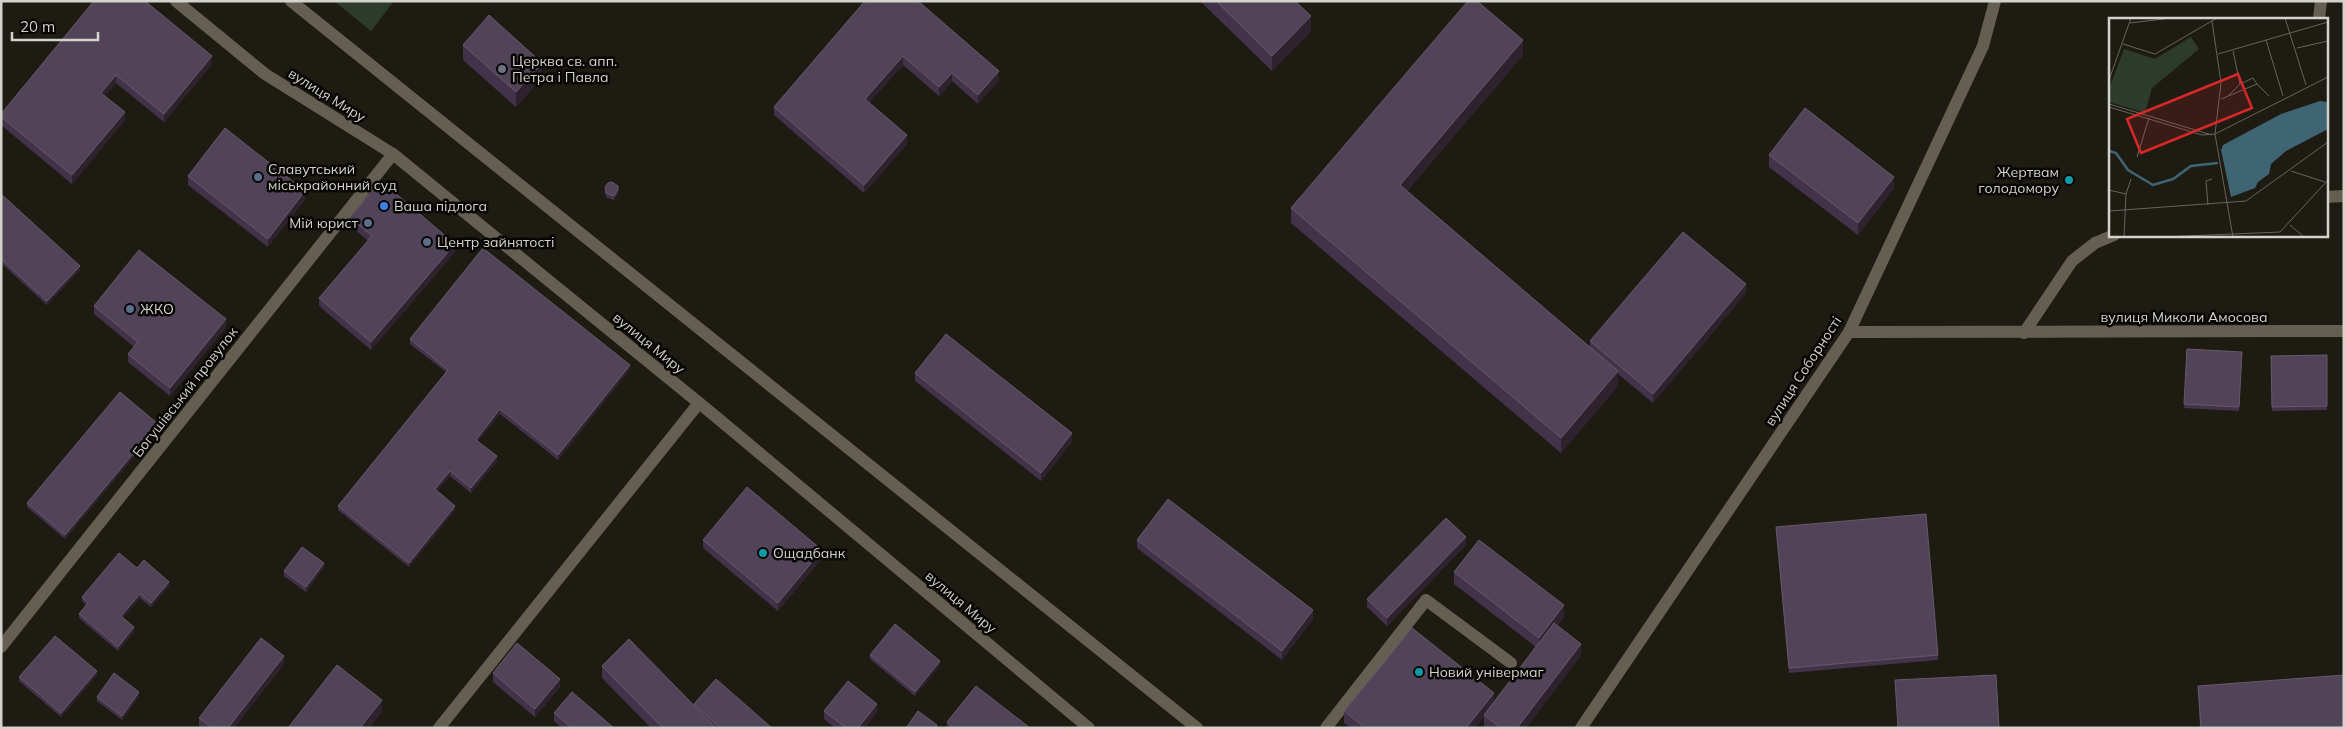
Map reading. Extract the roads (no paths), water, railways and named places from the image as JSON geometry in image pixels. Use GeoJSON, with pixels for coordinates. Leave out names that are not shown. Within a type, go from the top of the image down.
{"type":"FeatureCollection","features":[{"type":"Feature","properties":{"kind":"street","name":"вулиця Миру"},"geometry":{"type":"LineString","coordinates":[[176,1],[265,74],[393,154],[699,403],[1089,728]]}},
{"type":"Feature","properties":{"kind":"street"},"geometry":{"type":"LineString","coordinates":[[291,1],[1197,728]]}},
{"type":"Feature","properties":{"kind":"street","name":"вулиця Соборності"},"geometry":{"type":"LineString","coordinates":[[1581,728],[1849,332],[1983,46],[1995,1]]}},
{"type":"Feature","properties":{"kind":"street"},"geometry":{"type":"LineString","coordinates":[[2319,18],[2321,1]]}},
{"type":"Feature","properties":{"kind":"street","name":"Богушівський провулок"},"geometry":{"type":"LineString","coordinates":[[1,648],[393,154]]}},
{"type":"Feature","properties":{"kind":"street"},"geometry":{"type":"LineString","coordinates":[[2328,197],[2344,196]]}},
{"type":"Feature","properties":{"kind":"street"},"geometry":{"type":"LineString","coordinates":[[2024,333],[2072,261],[2096,243],[2112,236]]}},
{"type":"Feature","properties":{"kind":"street","name":"вулиця Миколи Амосова"},"geometry":{"type":"LineString","coordinates":[[1849,332],[2344,331]]}},
{"type":"Feature","properties":{"kind":"street"},"geometry":{"type":"LineString","coordinates":[[438,728],[699,403]]}},
{"type":"Feature","properties":{"kind":"street"},"geometry":{"type":"LineString","coordinates":[[1326,728],[1426,600],[1510,663]]}},
{"type":"Feature","properties":{"kind":"place","name":"Церква св. апп. Петра і Павла"},"geometry":{"type":"Point","coordinates":[502,69]}},
{"type":"Feature","properties":{"kind":"place","name":"Славутський міськрайонний суд"},"geometry":{"type":"Point","coordinates":[258,177]}},
{"type":"Feature","properties":{"kind":"place","name":"Жертвам голодомору"},"geometry":{"type":"Point","coordinates":[2069,180]}},
{"type":"Feature","properties":{"kind":"place","name":"Ваша підлога"},"geometry":{"type":"Point","coordinates":[384,206]}},
{"type":"Feature","properties":{"kind":"place","name":"Мій юрист"},"geometry":{"type":"Point","coordinates":[368,223]}},
{"type":"Feature","properties":{"kind":"place","name":"Центр зайнятості"},"geometry":{"type":"Point","coordinates":[427,242]}},
{"type":"Feature","properties":{"kind":"place","name":"ЖКО"},"geometry":{"type":"Point","coordinates":[130,309]}},
{"type":"Feature","properties":{"kind":"place","name":"Ощадбанк"},"geometry":{"type":"Point","coordinates":[763,553]}},
{"type":"Feature","properties":{"kind":"place","name":"Новий універмаг"},"geometry":{"type":"Point","coordinates":[1419,672]}}]}
